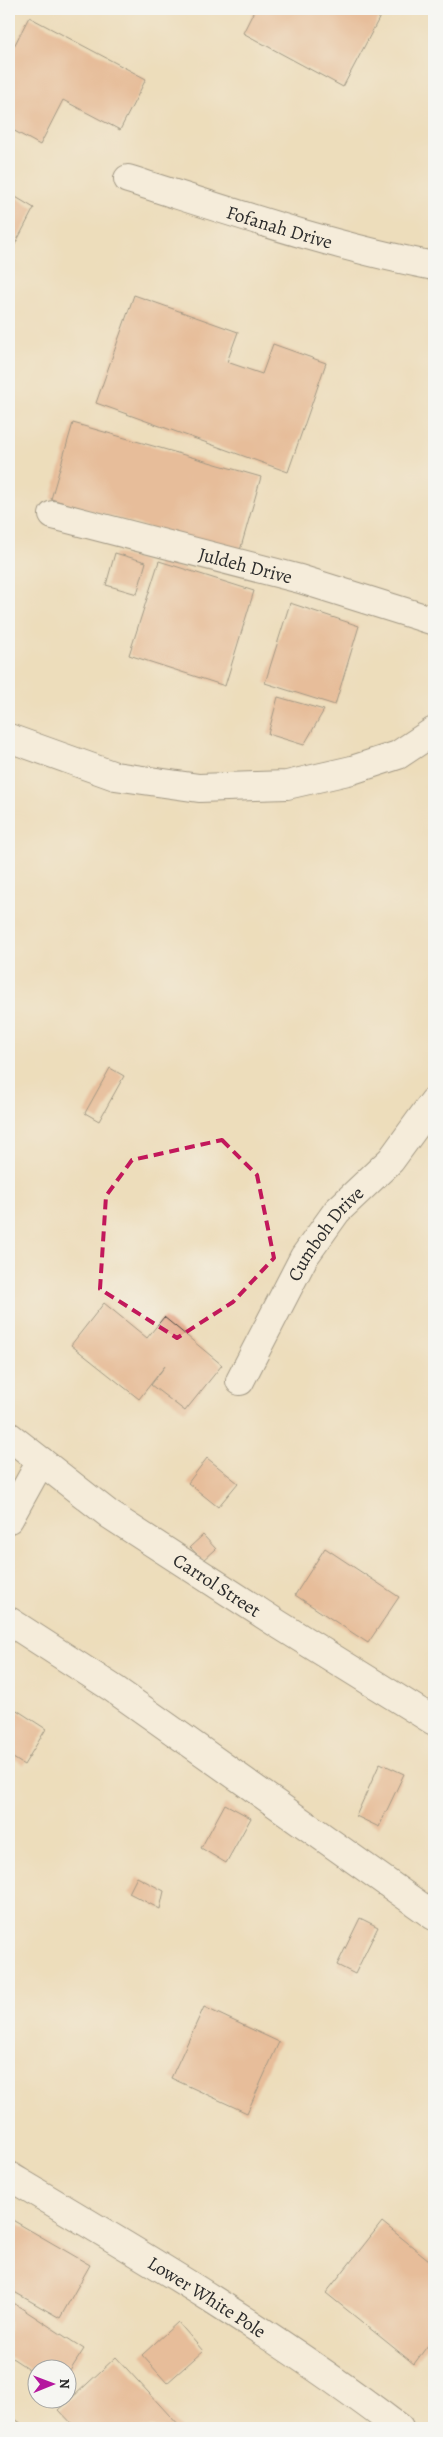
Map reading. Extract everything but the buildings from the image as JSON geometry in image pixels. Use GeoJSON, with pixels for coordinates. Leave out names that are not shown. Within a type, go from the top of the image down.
{"type":"FeatureCollection","features":[{"type":"Feature","properties":{"kind":"street","name":"Fofanah Drive"},"geometry":{"type":"LineString","coordinates":[[128,179],[302,234],[385,257],[434,266]]}},
{"type":"Feature","properties":{"kind":"street","name":"Juldeh Drive"},"geometry":{"type":"LineString","coordinates":[[53,515],[300,579],[434,621]]}},
{"type":"Feature","properties":{"kind":"street"},"geometry":{"type":"LineString","coordinates":[[9,738],[115,776],[199,788],[287,786],[352,770],[398,755],[434,731]]}},
{"type":"Feature","properties":{"kind":"street","name":"Cumboh Drive"},"geometry":{"type":"LineString","coordinates":[[240,1381],[304,1258],[337,1211],[391,1160],[434,1101]]}},
{"type":"Feature","properties":{"kind":"street","name":"Carrol Street"},"geometry":{"type":"LineString","coordinates":[[9,1436],[110,1516],[434,1721]]}},
{"type":"Feature","properties":{"kind":"street"},"geometry":{"type":"LineString","coordinates":[[9,1519],[41,1461]]}},
{"type":"Feature","properties":{"kind":"street"},"geometry":{"type":"LineString","coordinates":[[9,1621],[114,1690],[434,1916]]}},
{"type":"Feature","properties":{"kind":"street","name":"Lower White Pole"},"geometry":{"type":"LineString","coordinates":[[9,2176],[147,2258],[345,2387],[399,2428]]}},
{"type":"Feature","properties":{"kind":"highlighted area"},"geometry":{"type":"Polygon","coordinates":[[[222,1140],[257,1175],[274,1258],[233,1302],[177,1338],[100,1289],[106,1196],[132,1160],[222,1140]]]}}]}
